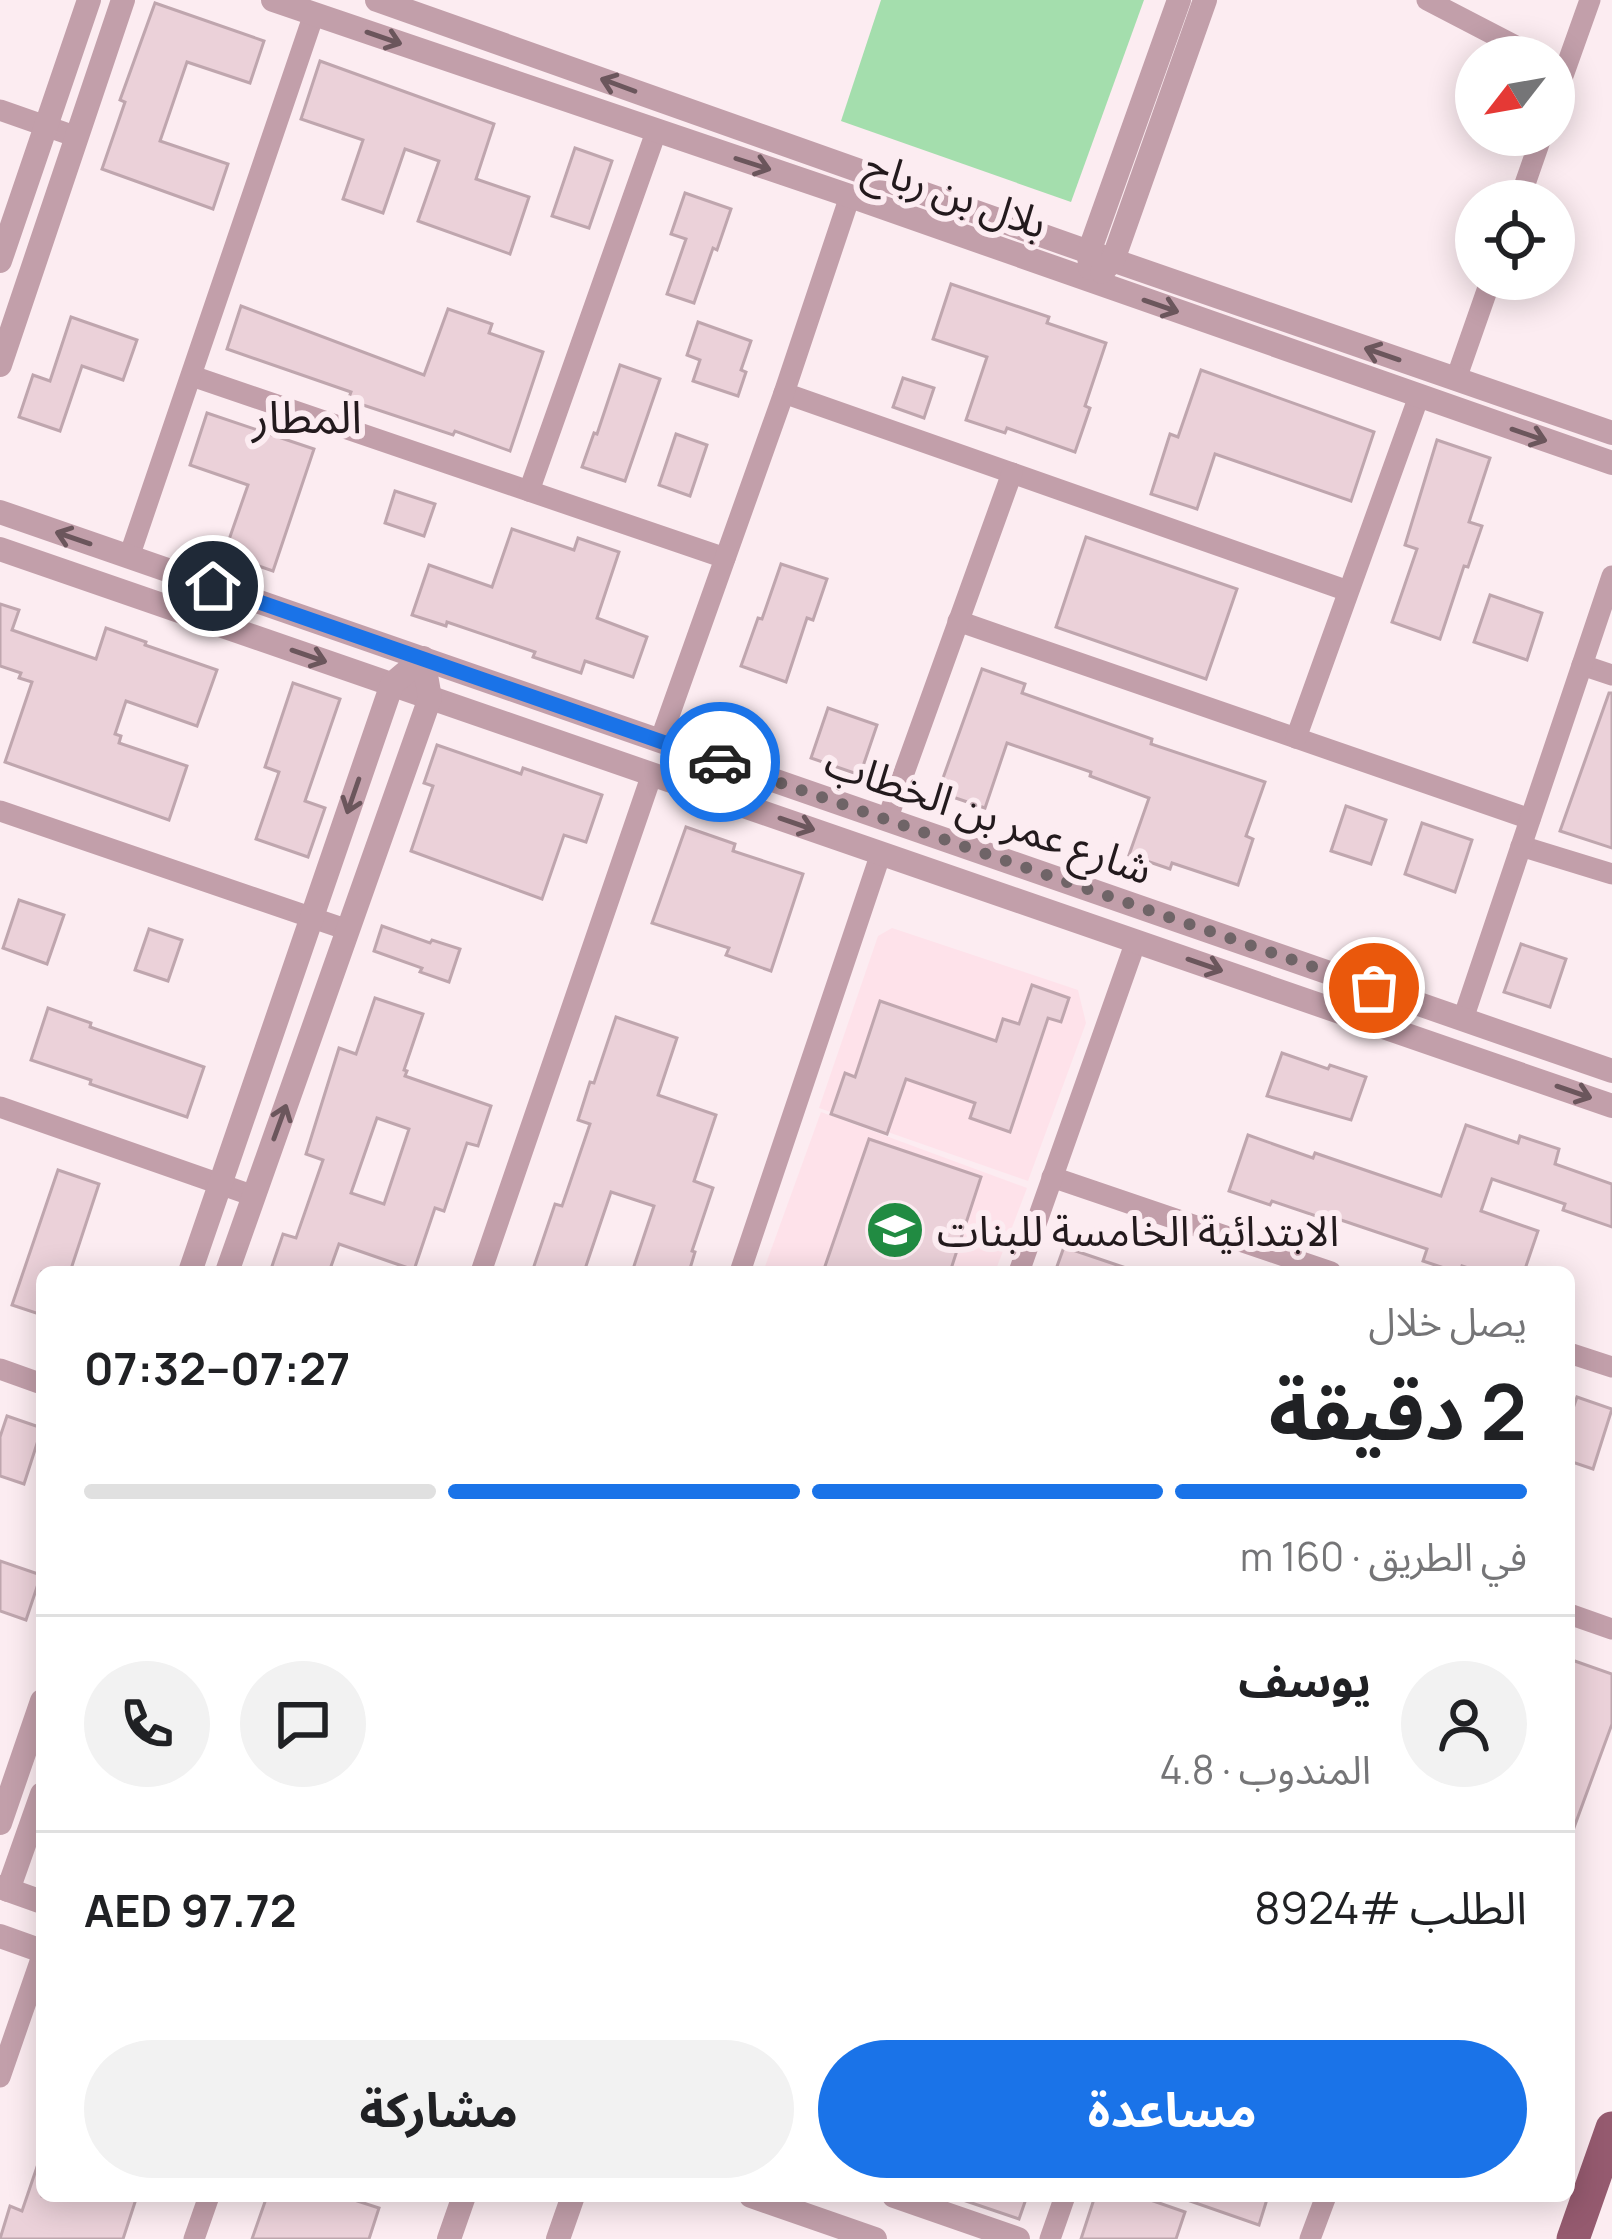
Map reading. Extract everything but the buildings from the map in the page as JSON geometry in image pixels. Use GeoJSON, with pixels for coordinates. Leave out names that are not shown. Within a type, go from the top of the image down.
{"type":"FeatureCollection","features":[{"type":"Feature","properties":{"kind":"main road"},"geometry":{"type":"LineString","coordinates":[[1573,2239],[1612,2128]]}},
{"type":"Feature","properties":{"kind":"street"},"geometry":{"type":"LineString","coordinates":[[0,261],[89,0]]}},
{"type":"Feature","properties":{"kind":"street"},"geometry":{"type":"LineString","coordinates":[[0,364],[7,318],[77,137],[123,0]]}},
{"type":"Feature","properties":{"kind":"street","name":"بلال بن رباح"},"geometry":{"type":"LineString","coordinates":[[273,0],[850,196],[1612,464]]}},
{"type":"Feature","properties":{"kind":"street","name":"بلال بن رباح"},"geometry":{"type":"LineString","coordinates":[[377,0],[1612,434]]}},
{"type":"Feature","properties":{"kind":"street"},"geometry":{"type":"LineString","coordinates":[[1101,256],[1179,0]]}},
{"type":"Feature","properties":{"kind":"street"},"geometry":{"type":"LineString","coordinates":[[1091,282],[1205,0]]}},
{"type":"Feature","properties":{"kind":"street"},"geometry":{"type":"LineString","coordinates":[[1426,0],[1496,36]]}},
{"type":"Feature","properties":{"kind":"street"},"geometry":{"type":"LineString","coordinates":[[1573,36],[1589,0]]}},
{"type":"Feature","properties":{"kind":"street"},"geometry":{"type":"LineString","coordinates":[[129,557],[314,14]]}},
{"type":"Feature","properties":{"kind":"street"},"geometry":{"type":"LineString","coordinates":[[0,110],[77,137]]}},
{"type":"Feature","properties":{"kind":"street"},"geometry":{"type":"LineString","coordinates":[[529,491],[656,132]]}},
{"type":"Feature","properties":{"kind":"street"},"geometry":{"type":"LineString","coordinates":[[660,741],[850,196]]}},
{"type":"Feature","properties":{"kind":"street"},"geometry":{"type":"LineString","coordinates":[[1456,379],[1484,300]]}},
{"type":"Feature","properties":{"kind":"street"},"geometry":{"type":"LineString","coordinates":[[191,376],[725,558]]}},
{"type":"Feature","properties":{"kind":"street"},"geometry":{"type":"LineString","coordinates":[[784,393],[1348,591]]}},
{"type":"Feature","properties":{"kind":"street"},"geometry":{"type":"LineString","coordinates":[[1296,738],[1419,396]]}},
{"type":"Feature","properties":{"kind":"street"},"geometry":{"type":"LineString","coordinates":[[887,820],[1012,473]]}},
{"type":"Feature","properties":{"kind":"street","name":"شارع عمر بن الخطاب"},"geometry":{"type":"LineString","coordinates":[[0,512],[1612,1071]]}},
{"type":"Feature","properties":{"kind":"street","name":"شارع عمر بن الخطاب"},"geometry":{"type":"LineString","coordinates":[[0,549],[1612,1106]]}},
{"type":"Feature","properties":{"kind":"street"},"geometry":{"type":"LineString","coordinates":[[1463,1019],[1612,576]]}},
{"type":"Feature","properties":{"kind":"street"},"geometry":{"type":"LineString","coordinates":[[958,621],[1530,819]]}},
{"type":"Feature","properties":{"kind":"street"},"geometry":{"type":"LineString","coordinates":[[192,1266],[392,684],[423,658]]}},
{"type":"Feature","properties":{"kind":"street"},"geometry":{"type":"LineString","coordinates":[[229,1266],[430,698],[423,658]]}},
{"type":"Feature","properties":{"kind":"street"},"geometry":{"type":"LineString","coordinates":[[1582,664],[1612,675]]}},
{"type":"Feature","properties":{"kind":"street"},"geometry":{"type":"LineString","coordinates":[[483,1266],[652,774]]}},
{"type":"Feature","properties":{"kind":"street"},"geometry":{"type":"LineString","coordinates":[[0,811],[348,930]]}},
{"type":"Feature","properties":{"kind":"street"},"geometry":{"type":"LineString","coordinates":[[1521,847],[1612,874]]}},
{"type":"Feature","properties":{"kind":"street"},"geometry":{"type":"LineString","coordinates":[[742,1266],[881,854]]}},
{"type":"Feature","properties":{"kind":"street"},"geometry":{"type":"LineString","coordinates":[[1021,1266],[1136,941]]}},
{"type":"Feature","properties":{"kind":"street"},"geometry":{"type":"LineString","coordinates":[[0,1107],[254,1196]]}},
{"type":"Feature","properties":{"kind":"street"},"geometry":{"type":"LineString","coordinates":[[1052,1178],[1313,1266]]}},
{"type":"Feature","properties":{"kind":"street"},"geometry":{"type":"LineString","coordinates":[[1575,1355],[1612,1367]]}},
{"type":"Feature","properties":{"kind":"street"},"geometry":{"type":"LineString","coordinates":[[0,1370],[36,1382]]}},
{"type":"Feature","properties":{"kind":"street"},"geometry":{"type":"LineString","coordinates":[[1575,1616],[1612,1629]]}},
{"type":"Feature","properties":{"kind":"street"},"geometry":{"type":"LineString","coordinates":[[0,1823],[36,1718]]}},
{"type":"Feature","properties":{"kind":"street"},"geometry":{"type":"LineString","coordinates":[[36,1809],[4,1889],[36,1900]]}},
{"type":"Feature","properties":{"kind":"street"},"geometry":{"type":"LineString","coordinates":[[0,1936],[36,1951]]}},
{"type":"Feature","properties":{"kind":"street"},"geometry":{"type":"LineString","coordinates":[[0,2078],[36,1971]]}},
{"type":"Feature","properties":{"kind":"street"},"geometry":{"type":"LineString","coordinates":[[194,2239],[207,2202]]}},
{"type":"Feature","properties":{"kind":"street"},"geometry":{"type":"LineString","coordinates":[[449,2239],[462,2202]]}},
{"type":"Feature","properties":{"kind":"street"},"geometry":{"type":"LineString","coordinates":[[558,2239],[571,2202]]}},
{"type":"Feature","properties":{"kind":"street"},"geometry":{"type":"LineString","coordinates":[[768,2202],[875,2239]]}},
{"type":"Feature","properties":{"kind":"street"},"geometry":{"type":"LineString","coordinates":[[911,2202],[1018,2239]]}},
{"type":"Feature","properties":{"kind":"street"},"geometry":{"type":"LineString","coordinates":[[1050,2239],[1063,2202]]}},
{"type":"Feature","properties":{"kind":"street"},"geometry":{"type":"LineString","coordinates":[[1310,2239],[1324,2202]]}},
{"type":"Feature","properties":{"kind":"shaded area"},"geometry":{"type":"Polygon","coordinates":[[[892,928],[1078,990],[1086,1023],[1028,1181],[819,1108],[878,936],[892,928]]]}},
{"type":"Feature","properties":{"kind":"shaded area","name":"الابتدائية الخامسة للبنات"},"geometry":{"type":"Polygon","coordinates":[[[821,1112],[1027,1188],[997,1266],[765,1266],[821,1112]]]}},
{"type":"Feature","properties":{"kind":"green space"},"geometry":{"type":"Polygon","coordinates":[[[881,0],[1144,0],[1071,202],[841,121],[881,0]]]}},
{"type":"Feature","properties":{"kind":"way so far"},"geometry":{"type":"LineString","coordinates":[[720,762],[1374,988]]}},
{"type":"Feature","properties":{"kind":"place","name":"الابتدائية الخامسة للبنات"},"geometry":{"type":"Point","coordinates":[895,1230]}},
{"type":"Feature","properties":{"kind":"district","name":"المطار"},"geometry":{"type":"Point","coordinates":[307,416]}},
{"type":"Feature","properties":{"kind":"route"},"geometry":{"type":"LineString","coordinates":[[213,586],[720,762]]}}]}
